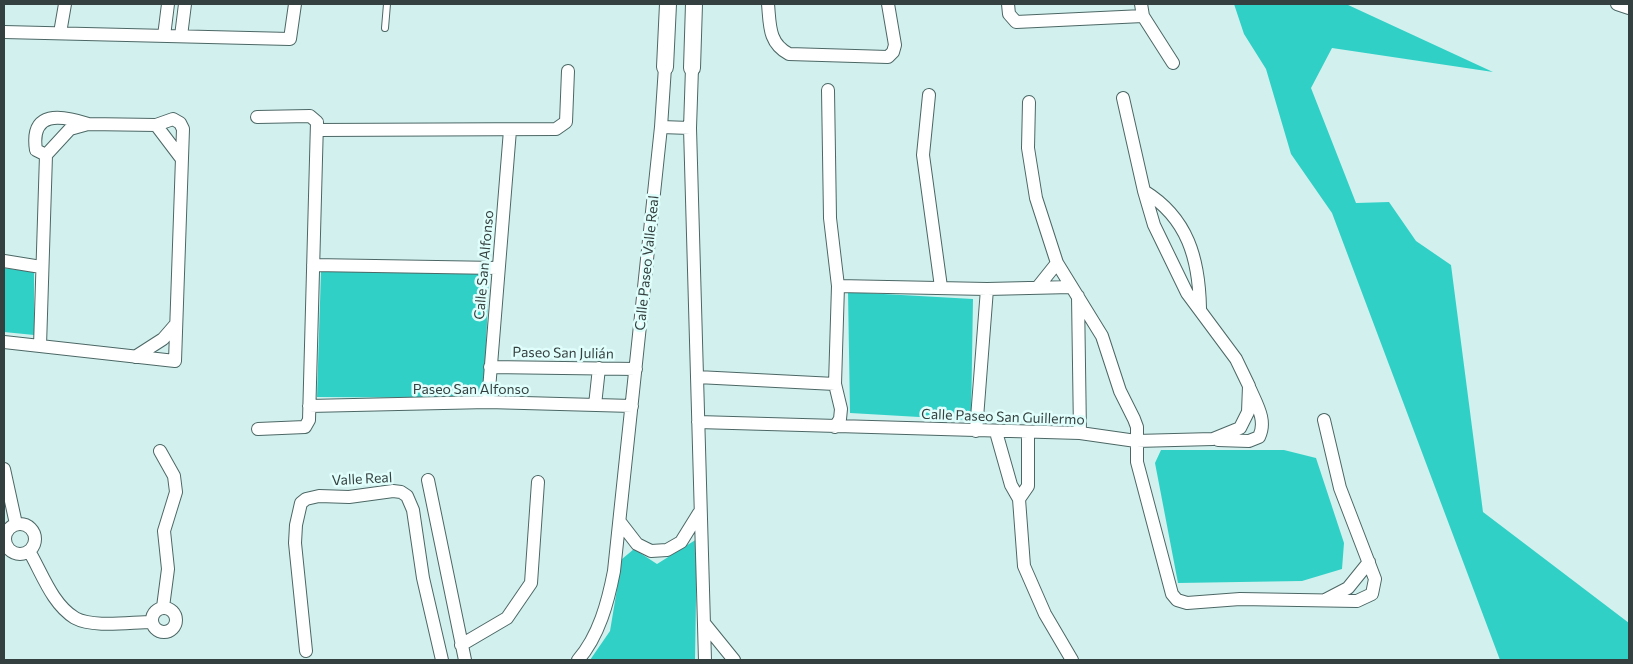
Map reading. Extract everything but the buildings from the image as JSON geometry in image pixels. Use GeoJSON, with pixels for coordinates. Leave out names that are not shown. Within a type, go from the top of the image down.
{"type":"FeatureCollection","features":[{"type":"Feature","properties":{"kind":"street"},"geometry":{"type":"LineString","coordinates":[[60,32],[65,4]]}},
{"type":"Feature","properties":{"kind":"street"},"geometry":{"type":"LineString","coordinates":[[164,36],[168,4]]}},
{"type":"Feature","properties":{"kind":"street"},"geometry":{"type":"LineString","coordinates":[[181,36],[185,4]]}},
{"type":"Feature","properties":{"kind":"street"},"geometry":{"type":"LineString","coordinates":[[4,32],[290,39],[295,4]]}},
{"type":"Feature","properties":{"kind":"street","name":"Calle Paseo Valle Real"},"geometry":{"type":"LineString","coordinates":[[578,660],[596,632],[609,595],[620,522],[661,127],[668,4]]}},
{"type":"Feature","properties":{"kind":"street"},"geometry":{"type":"LineString","coordinates":[[674,4],[693,4],[690,128],[699,514],[705,660]]}},
{"type":"Feature","properties":{"kind":"street"},"geometry":{"type":"LineString","coordinates":[[768,4],[774,42],[778,49],[789,54],[888,57],[893,52],[895,45],[888,4]]}},
{"type":"Feature","properties":{"kind":"street"},"geometry":{"type":"LineString","coordinates":[[1008,4],[1009,14],[1016,22],[1142,10],[1172,63]]}},
{"type":"Feature","properties":{"kind":"street"},"geometry":{"type":"LineString","coordinates":[[1617,4],[1629,8]]}},
{"type":"Feature","properties":{"kind":"street"},"geometry":{"type":"LineString","coordinates":[[665,60],[680,51],[692,60]]}},
{"type":"Feature","properties":{"kind":"street"},"geometry":{"type":"LineString","coordinates":[[317,130],[556,130],[564,126],[567,118],[568,71]]}},
{"type":"Feature","properties":{"kind":"street"},"geometry":{"type":"LineString","coordinates":[[828,90],[830,218],[838,286],[835,384],[840,419],[835,427]]}},
{"type":"Feature","properties":{"kind":"street"},"geometry":{"type":"LineString","coordinates":[[929,95],[923,155],[941,287]]}},
{"type":"Feature","properties":{"kind":"street"},"geometry":{"type":"LineString","coordinates":[[1123,98],[1144,191],[1154,225],[1187,293],[1236,359],[1249,386],[1248,412],[1240,428],[1213,439]]}},
{"type":"Feature","properties":{"kind":"street"},"geometry":{"type":"LineString","coordinates":[[1030,102],[1028,148],[1036,198],[1057,263],[1102,336],[1120,391],[1137,427],[1136,441],[1140,477],[1172,594],[1177,600],[1187,603],[1240,599],[1357,601],[1372,594],[1375,579],[1340,488],[1324,420]]}},
{"type":"Feature","properties":{"kind":"street"},"geometry":{"type":"LineString","coordinates":[[46,154],[36,150],[34,136],[40,125],[51,117],[66,116],[88,124]]}},
{"type":"Feature","properties":{"kind":"street"},"geometry":{"type":"LineString","coordinates":[[257,117],[310,116],[317,122],[309,420],[306,427],[258,429]]}},
{"type":"Feature","properties":{"kind":"street"},"geometry":{"type":"LineString","coordinates":[[4,342],[135,357],[175,361],[183,129],[180,122],[173,119],[156,125],[88,124],[70,129],[46,154],[40,346]]}},
{"type":"Feature","properties":{"kind":"street"},"geometry":{"type":"LineString","coordinates":[[156,125],[181,158]]}},
{"type":"Feature","properties":{"kind":"street"},"geometry":{"type":"LineString","coordinates":[[661,127],[690,128]]}},
{"type":"Feature","properties":{"kind":"street","name":"Calle San Alfonso"},"geometry":{"type":"LineString","coordinates":[[488,402],[510,130]]}},
{"type":"Feature","properties":{"kind":"street"},"geometry":{"type":"LineString","coordinates":[[1144,191],[1166,206],[1191,248],[1198,268],[1200,308]]}},
{"type":"Feature","properties":{"kind":"street"},"geometry":{"type":"LineString","coordinates":[[4,261],[41,267]]}},
{"type":"Feature","properties":{"kind":"street"},"geometry":{"type":"LineString","coordinates":[[1037,288],[1057,263]]}},
{"type":"Feature","properties":{"kind":"street"},"geometry":{"type":"LineString","coordinates":[[313,266],[498,268]]}},
{"type":"Feature","properties":{"kind":"street"},"geometry":{"type":"LineString","coordinates":[[838,286],[987,289],[1037,288],[1074,292]]}},
{"type":"Feature","properties":{"kind":"street"},"geometry":{"type":"LineString","coordinates":[[976,431],[987,289]]}},
{"type":"Feature","properties":{"kind":"street"},"geometry":{"type":"LineString","coordinates":[[1074,292],[1080,433]]}},
{"type":"Feature","properties":{"kind":"street"},"geometry":{"type":"LineString","coordinates":[[135,357],[163,339],[176,324]]}},
{"type":"Feature","properties":{"kind":"street","name":"Paseo San Julián"},"geometry":{"type":"LineString","coordinates":[[490,367],[636,368]]}},
{"type":"Feature","properties":{"kind":"street"},"geometry":{"type":"LineString","coordinates":[[595,405],[599,368]]}},
{"type":"Feature","properties":{"kind":"street"},"geometry":{"type":"LineString","coordinates":[[697,377],[835,384]]}},
{"type":"Feature","properties":{"kind":"street","name":"Calle Paseo San Guillermo"},"geometry":{"type":"LineString","coordinates":[[698,422],[1080,433],[1136,441],[1213,439],[1249,441],[1259,437],[1263,429],[1262,418],[1249,386]]}},
{"type":"Feature","properties":{"kind":"street","name":"Paseo San Alfonso"},"geometry":{"type":"LineString","coordinates":[[309,406],[488,402],[632,406]]}},
{"type":"Feature","properties":{"kind":"street"},"geometry":{"type":"LineString","coordinates":[[996,432],[1011,485],[1020,499],[1024,566],[1045,614],[1072,660]]}},
{"type":"Feature","properties":{"kind":"street"},"geometry":{"type":"LineString","coordinates":[[1020,499],[1028,486],[1028,432]]}},
{"type":"Feature","properties":{"kind":"street"},"geometry":{"type":"LineString","coordinates":[[160,452],[174,476],[176,492],[164,530],[168,569],[163,607],[153,614],[152,622],[156,629],[164,632],[175,626],[174,613],[163,607]]}},
{"type":"Feature","properties":{"kind":"street"},"geometry":{"type":"LineString","coordinates":[[4,469],[16,524]]}},
{"type":"Feature","properties":{"kind":"street"},"geometry":{"type":"LineString","coordinates":[[428,480],[464,660]]}},
{"type":"Feature","properties":{"kind":"street"},"geometry":{"type":"LineString","coordinates":[[461,645],[507,618],[531,583],[538,482]]}},
{"type":"Feature","properties":{"kind":"street","name":"Valle Real"},"geometry":{"type":"LineString","coordinates":[[306,651],[296,543],[296,525],[301,504],[312,496],[349,496],[393,491],[401,492],[411,502],[423,578],[442,660]]}},
{"type":"Feature","properties":{"kind":"street"},"geometry":{"type":"LineString","coordinates":[[620,522],[638,544],[651,551],[667,550],[681,542],[699,514]]}},
{"type":"Feature","properties":{"kind":"street"},"geometry":{"type":"LineString","coordinates":[[16,524],[26,525],[33,532],[35,542],[29,551],[24,554],[8,554],[4,534],[16,524]]}},
{"type":"Feature","properties":{"kind":"street"},"geometry":{"type":"LineString","coordinates":[[29,551],[58,602],[76,618],[98,624],[152,622]]}},
{"type":"Feature","properties":{"kind":"street"},"geometry":{"type":"LineString","coordinates":[[1324,601],[1348,588],[1369,562]]}},
{"type":"Feature","properties":{"kind":"street"},"geometry":{"type":"LineString","coordinates":[[704,623],[734,660]]}},
{"type":"Feature","properties":{"kind":"lane"},"geometry":{"type":"LineString","coordinates":[[385,28],[387,4]]}},
{"type":"Feature","properties":{"kind":"shaded area"},"geometry":{"type":"Polygon","coordinates":[[[1234,4],[1346,4],[1493,72],[1332,48],[1311,88],[1356,203],[1389,202],[1416,241],[1451,265],[1483,512],[1629,623],[1629,660],[1500,660],[1332,213],[1291,154],[1266,69],[1244,34],[1234,4]]]}},
{"type":"Feature","properties":{"kind":"shaded area"},"geometry":{"type":"Polygon","coordinates":[[[4,268],[34,272],[34,335],[4,332],[4,268]]]}},
{"type":"Feature","properties":{"kind":"shaded area"},"geometry":{"type":"Polygon","coordinates":[[[321,271],[489,272],[484,398],[317,397],[321,271]]]}},
{"type":"Feature","properties":{"kind":"shaded area"},"geometry":{"type":"Polygon","coordinates":[[[848,292],[973,299],[971,420],[850,413],[848,292]]]}},
{"type":"Feature","properties":{"kind":"shaded area"},"geometry":{"type":"Polygon","coordinates":[[[1161,450],[1284,450],[1316,458],[1344,543],[1342,569],[1302,581],[1178,583],[1155,463],[1161,450]]]}},
{"type":"Feature","properties":{"kind":"shaded area"},"geometry":{"type":"Polygon","coordinates":[[[697,539],[695,660],[590,660],[610,631],[622,559],[634,549],[657,564],[697,539]]]}}]}
